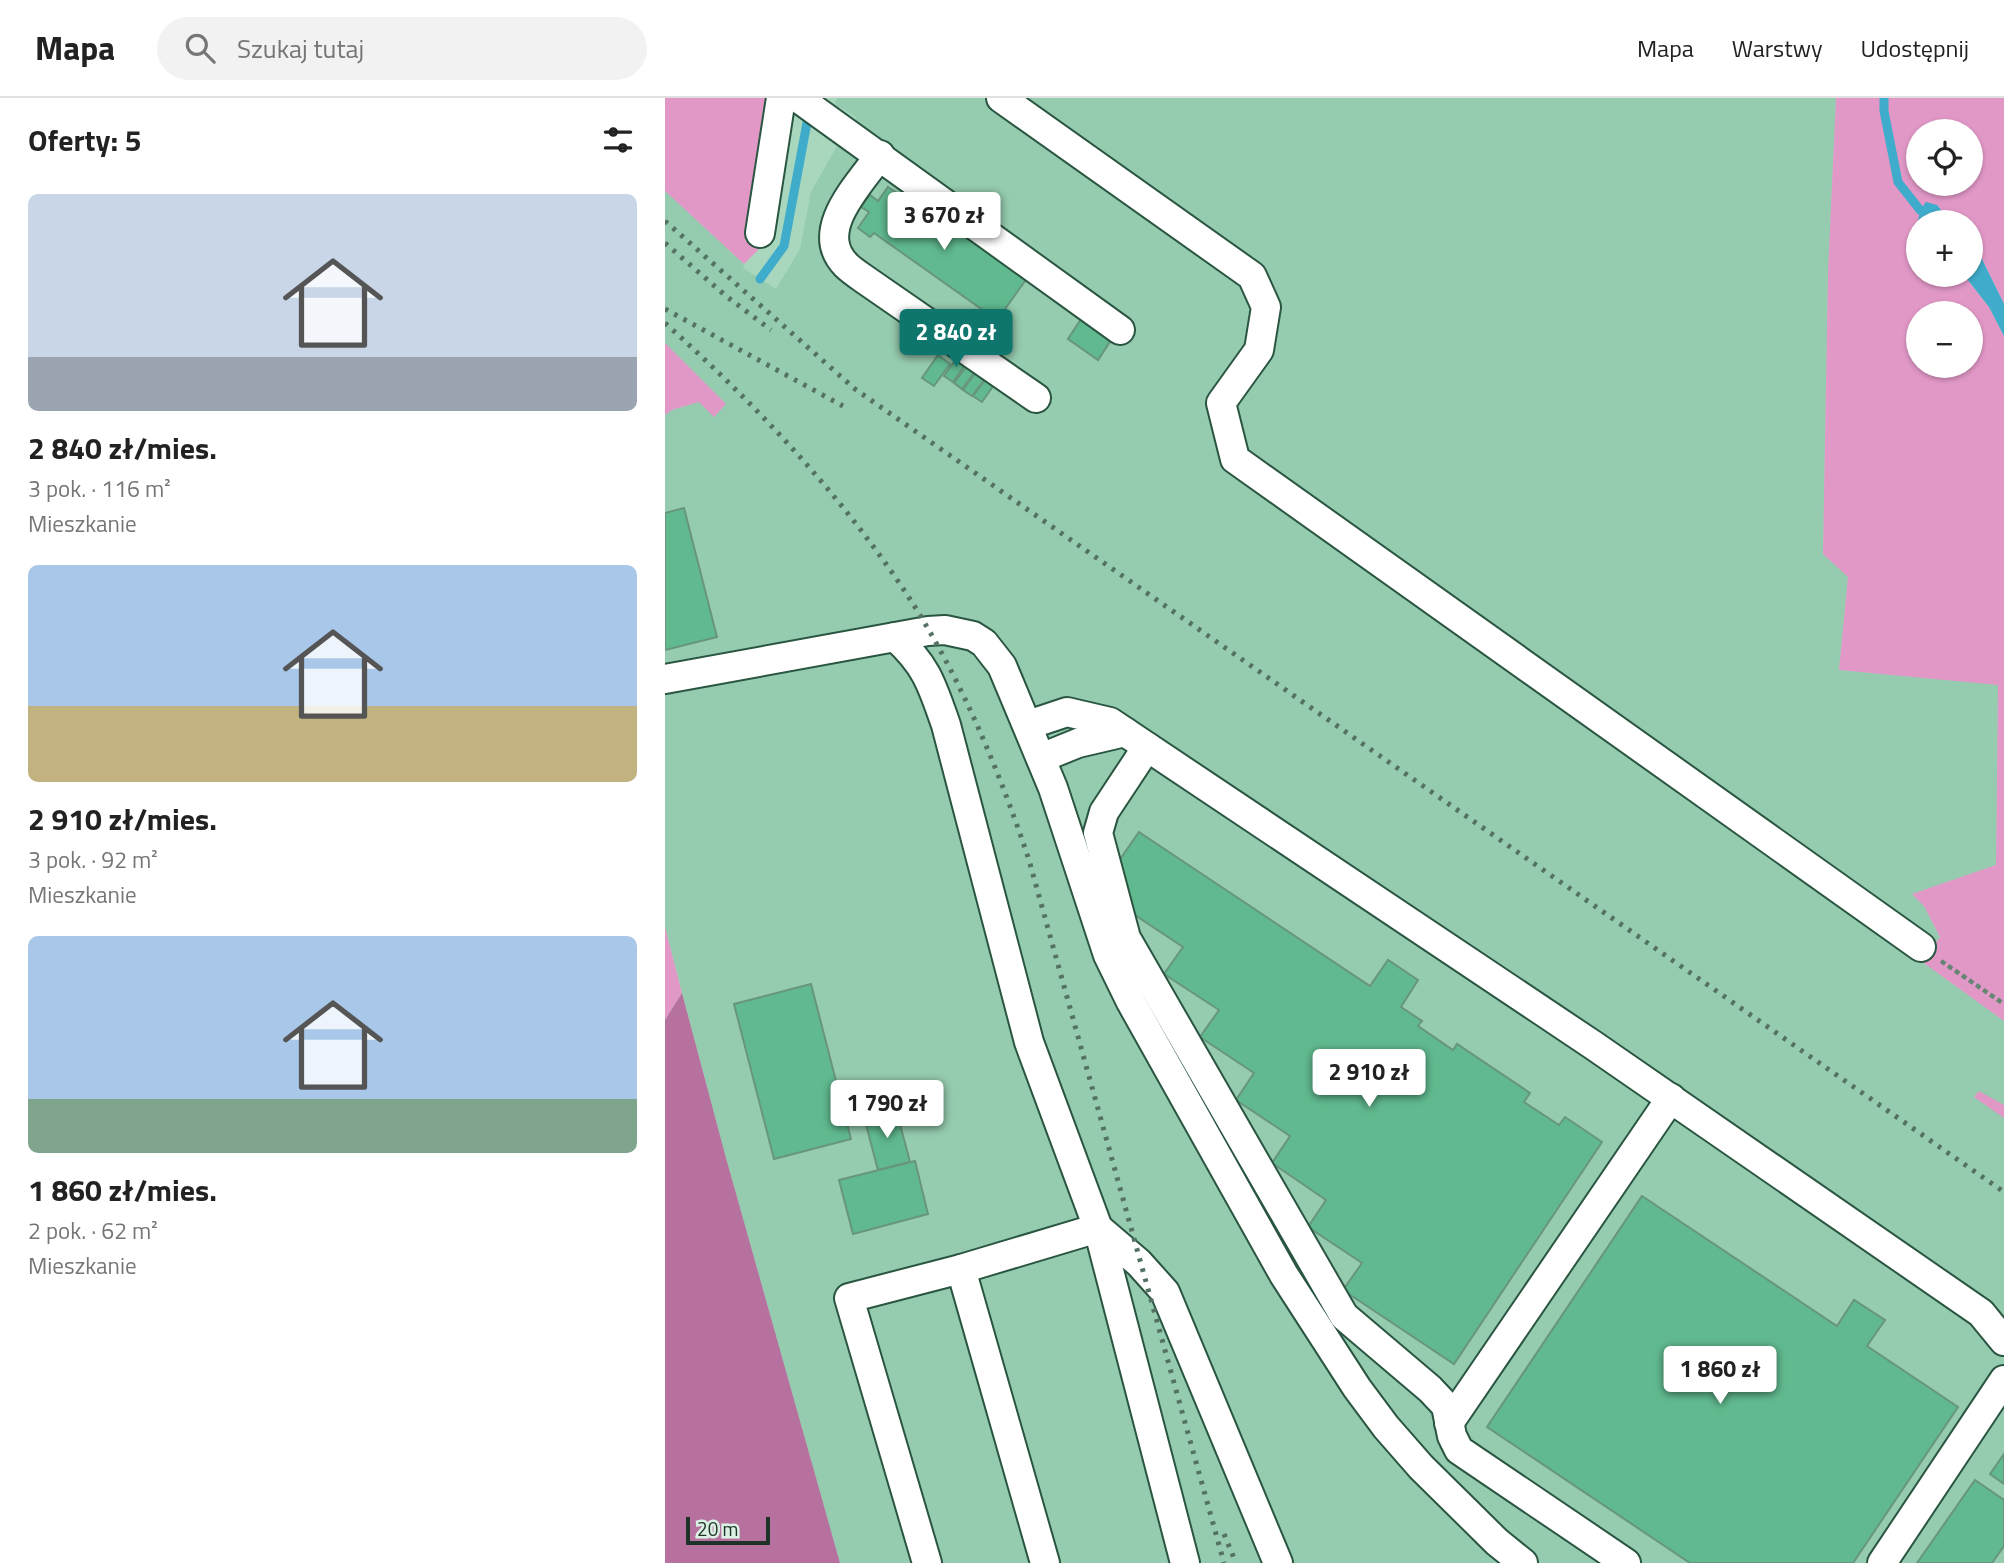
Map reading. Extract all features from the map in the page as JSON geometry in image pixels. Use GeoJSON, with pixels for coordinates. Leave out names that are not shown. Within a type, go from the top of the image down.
{"type":"FeatureCollection","features":[{"type":"Feature","properties":{"kind":"lane"},"geometry":{"type":"LineString","coordinates":[[760,233],[793,98],[824,115],[1120,330]]}},
{"type":"Feature","properties":{"kind":"lane"},"geometry":{"type":"LineString","coordinates":[[1001,98],[1252,276],[1266,307],[1259,350],[1221,403],[1235,459],[1921,947]]}},
{"type":"Feature","properties":{"kind":"lane"},"geometry":{"type":"LineString","coordinates":[[880,155],[836,222],[834,240],[840,258],[867,281],[1036,398]]}},
{"type":"Feature","properties":{"kind":"lane"},"geometry":{"type":"LineString","coordinates":[[665,679],[945,630],[960,632],[984,643],[1002,666],[1028,725],[1108,955],[1131,1002],[1284,1275],[1357,1388],[1386,1427],[1497,1542],[1523,1563]]}},
{"type":"Feature","properties":{"kind":"lane"},"geometry":{"type":"LineString","coordinates":[[895,637],[914,654],[928,675],[946,725],[1029,1042],[1098,1228],[1185,1563]]}},
{"type":"Feature","properties":{"kind":"lane"},"geometry":{"type":"LineString","coordinates":[[1028,725],[1067,712],[1110,722],[1671,1098],[1981,1313],[2004,1342]]}},
{"type":"Feature","properties":{"kind":"lane"},"geometry":{"type":"LineString","coordinates":[[1041,758],[1078,743],[1136,740]]}},
{"type":"Feature","properties":{"kind":"lane"},"geometry":{"type":"LineString","coordinates":[[1136,740],[1104,812],[1098,834],[1126,938],[1344,1316],[1430,1389],[1445,1406],[1452,1436],[1459,1450],[1626,1563]]}},
{"type":"Feature","properties":{"kind":"lane"},"geometry":{"type":"LineString","coordinates":[[1449,1423],[1671,1098]]}},
{"type":"Feature","properties":{"kind":"lane"},"geometry":{"type":"LineString","coordinates":[[926,1563],[849,1298],[961,1269],[1098,1228]]}},
{"type":"Feature","properties":{"kind":"lane"},"geometry":{"type":"LineString","coordinates":[[1098,1228],[1139,1262],[1165,1292],[1278,1563]]}},
{"type":"Feature","properties":{"kind":"lane"},"geometry":{"type":"LineString","coordinates":[[961,1269],[1045,1563]]}},
{"type":"Feature","properties":{"kind":"lane"},"geometry":{"type":"LineString","coordinates":[[1882,1563],[2004,1380]]}},
{"type":"Feature","properties":{"kind":"path"},"geometry":{"type":"LineString","coordinates":[[1921,947],[2004,1004]]}},
{"type":"Feature","properties":{"kind":"shaded area"},"geometry":{"type":"Polygon","coordinates":[[[665,98],[766,98],[770,111],[745,240],[764,244],[744,264],[665,191],[665,98]]]}},
{"type":"Feature","properties":{"kind":"shaded area"},"geometry":{"type":"Polygon","coordinates":[[[837,98],[1836,98],[1828,271],[1823,553],[1848,577],[1839,670],[1998,684],[1996,865],[1912,894],[1924,906],[1940,937],[1922,962],[2004,1021],[2004,1563],[840,1563],[726,1158],[665,927],[665,415],[672,410],[699,402],[726,404],[665,343],[665,191],[744,264],[743,268],[776,289],[800,249],[811,192],[841,139],[857,118],[835,104],[837,98]]]}},
{"type":"Feature","properties":{"kind":"shaded area"},"geometry":{"type":"Polygon","coordinates":[[[1836,98],[2004,98],[2004,304],[1983,261],[1983,210],[1941,210],[1937,205],[1920,210],[1906,210],[1906,287],[1973,287],[1989,307],[2004,336],[2004,1021],[1921,961],[1940,937],[1924,906],[1912,894],[1996,865],[1998,685],[1839,670],[1848,577],[1823,554],[1828,271],[1836,98]]]}},
{"type":"Feature","properties":{"kind":"shaded area"},"geometry":{"type":"Polygon","coordinates":[[[665,343],[726,404],[714,417],[699,402],[672,410],[665,415],[665,343]]]}},
{"type":"Feature","properties":{"kind":"shaded area"},"geometry":{"type":"Polygon","coordinates":[[[665,927],[682,993],[665,1020],[665,927]]]}},
{"type":"Feature","properties":{"kind":"shaded area"},"geometry":{"type":"Polygon","coordinates":[[[682,993],[840,1563],[665,1563],[665,1020],[682,993]]]}},
{"type":"Feature","properties":{"kind":"shaded area"},"geometry":{"type":"Polygon","coordinates":[[[1979,1091],[2004,1105],[2004,1118],[1974,1097],[1979,1091]]]}},
{"type":"Feature","properties":{"kind":"water"},"geometry":{"type":"Polygon","coordinates":[[[1926,202],[1937,205],[1941,210],[1920,210],[1926,202]]]}},
{"type":"Feature","properties":{"kind":"water"},"geometry":{"type":"Polygon","coordinates":[[[1983,261],[2004,304],[2004,336],[1989,307],[1973,287],[1983,287],[1983,261]]]}},
{"type":"Feature","properties":{"kind":"building"},"geometry":{"type":"Polygon","coordinates":[[[888,187],[939,222],[944,217],[1028,277],[997,320],[874,233],[870,237],[858,228],[869,212],[861,207],[870,195],[878,201],[888,187]]]}},
{"type":"Feature","properties":{"kind":"building"},"geometry":{"type":"Polygon","coordinates":[[[1083,316],[1113,337],[1098,360],[1068,339],[1083,316]]]}},
{"type":"Feature","properties":{"kind":"building"},"geometry":{"type":"Polygon","coordinates":[[[938,355],[950,364],[934,386],[922,378],[938,355]]]}},
{"type":"Feature","properties":{"kind":"building"},"geometry":{"type":"Polygon","coordinates":[[[959,355],[967,362],[953,382],[944,376],[959,355]]]}},
{"type":"Feature","properties":{"kind":"building"},"geometry":{"type":"Polygon","coordinates":[[[969,363],[977,369],[962,389],[954,383],[969,363]]]}},
{"type":"Feature","properties":{"kind":"building"},"geometry":{"type":"Polygon","coordinates":[[[978,369],[987,376],[972,396],[963,390],[978,369]]]}},
{"type":"Feature","properties":{"kind":"building"},"geometry":{"type":"Polygon","coordinates":[[[988,376],[996,382],[982,402],[973,396],[988,376]]]}},
{"type":"Feature","properties":{"kind":"building"},"geometry":{"type":"Polygon","coordinates":[[[684,508],[717,637],[665,650],[665,513],[684,508]]]}},
{"type":"Feature","properties":{"kind":"building"},"geometry":{"type":"Polygon","coordinates":[[[1139,832],[1370,986],[1388,960],[1418,980],[1401,1007],[1422,1021],[1418,1026],[1453,1050],[1457,1044],[1530,1093],[1524,1102],[1559,1125],[1565,1117],[1602,1142],[1454,1364],[1343,1290],[1362,1263],[1308,1227],[1326,1200],[1272,1163],[1290,1136],[1236,1100],[1254,1073],[1200,1037],[1219,1010],[1164,974],[1183,947],[1135,915],[1119,861],[1139,832]]]}},
{"type":"Feature","properties":{"kind":"building"},"geometry":{"type":"Polygon","coordinates":[[[811,984],[851,1139],[774,1159],[734,1004],[811,984]]]}},
{"type":"Feature","properties":{"kind":"building"},"geometry":{"type":"Polygon","coordinates":[[[896,1109],[910,1162],[878,1170],[864,1117],[896,1109]]]}},
{"type":"Feature","properties":{"kind":"building"},"geometry":{"type":"Polygon","coordinates":[[[915,1161],[928,1214],[853,1234],[839,1180],[915,1161]]]}},
{"type":"Feature","properties":{"kind":"building"},"geometry":{"type":"Polygon","coordinates":[[[1642,1196],[1837,1326],[1854,1300],[1885,1320],[1867,1346],[1958,1407],[1853,1563],[1690,1563],[1487,1427],[1642,1196]]]}},
{"type":"Feature","properties":{"kind":"building"},"geometry":{"type":"Polygon","coordinates":[[[2004,1454],[2004,1484],[1990,1474],[2004,1454]]]}},
{"type":"Feature","properties":{"kind":"building"},"geometry":{"type":"Polygon","coordinates":[[[1975,1480],[2004,1500],[2004,1546],[1992,1563],[1917,1563],[1975,1480]]]}},
{"type":"Feature","properties":{"kind":"waterway"},"geometry":{"type":"LineString","coordinates":[[1884,98],[1884,111],[1898,182],[1920,210]]}},
{"type":"Feature","properties":{"kind":"waterway"},"geometry":{"type":"LineString","coordinates":[[760,279],[784,246],[809,112]]}},
{"type":"Feature","properties":{"kind":"railway"},"geometry":{"type":"LineString","coordinates":[[665,221],[855,389],[2004,1192]]}},
{"type":"Feature","properties":{"kind":"railway"},"geometry":{"type":"LineString","coordinates":[[665,243],[726,296],[771,330]]}},
{"type":"Feature","properties":{"kind":"railway"},"geometry":{"type":"LineString","coordinates":[[665,309],[843,406]]}},
{"type":"Feature","properties":{"kind":"railway"},"geometry":{"type":"LineString","coordinates":[[665,323],[730,384],[792,448],[849,515],[922,618],[975,719],[1029,860],[1224,1563]]}},
{"type":"Feature","properties":{"kind":"railway"},"geometry":{"type":"LineString","coordinates":[[1224,1534],[1236,1563]]}}]}
